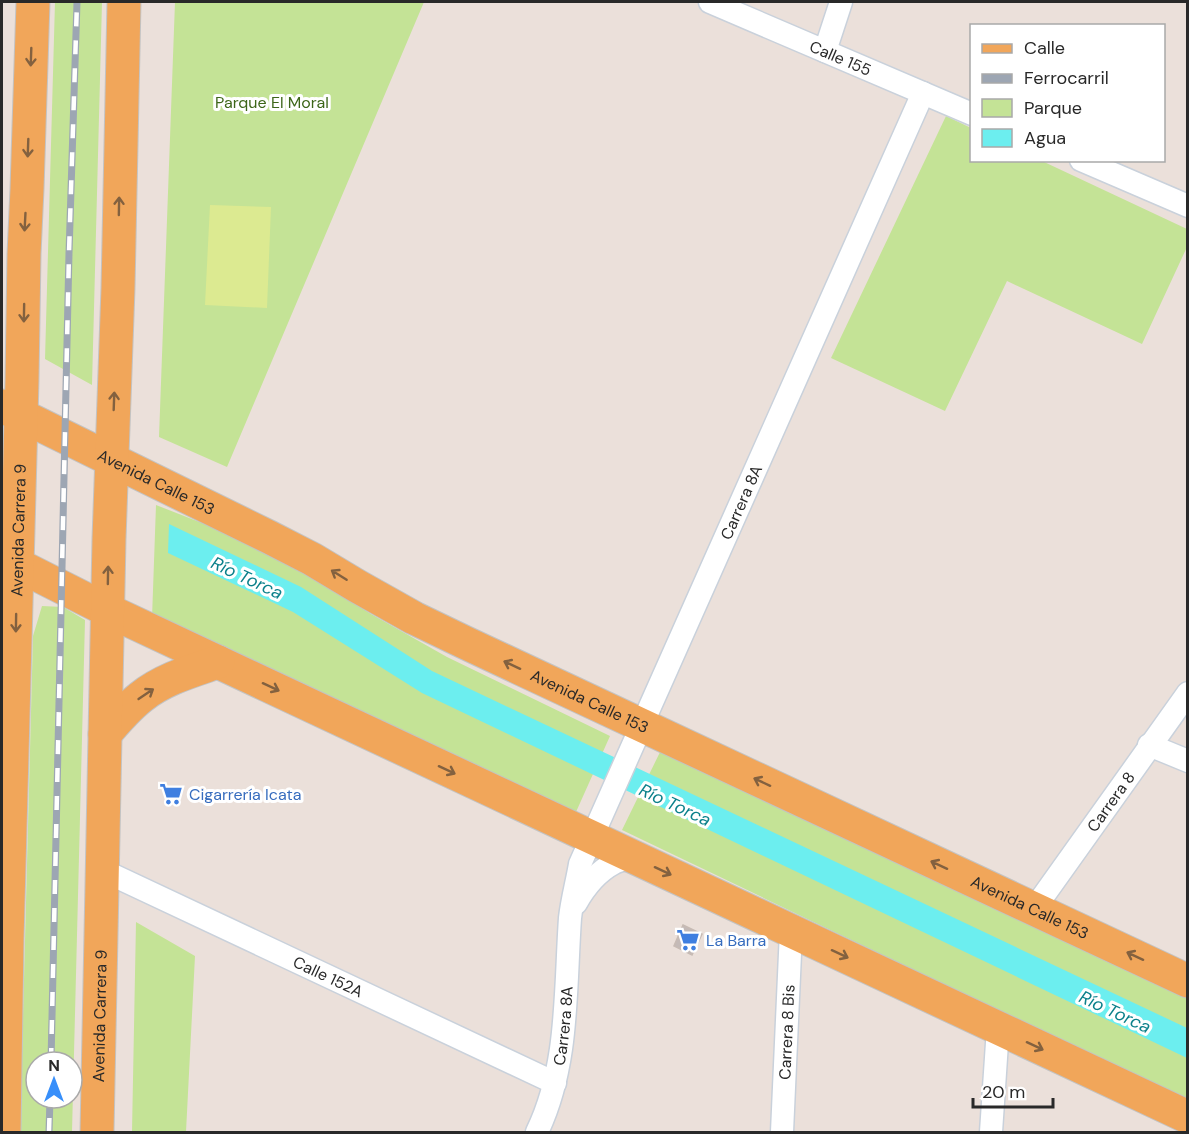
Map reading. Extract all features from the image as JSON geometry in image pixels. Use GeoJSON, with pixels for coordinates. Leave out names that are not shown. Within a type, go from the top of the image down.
{"type":"FeatureCollection","features":[{"type":"Feature","properties":{"kind":"main road","name":"Avenida Carrera 9"},"geometry":{"type":"LineString","coordinates":[[4,1132],[4,951],[14,715],[9,561],[19,494],[14,420],[27,189],[33,2]]}},
{"type":"Feature","properties":{"kind":"main road","name":"Avenida Carrera 9"},"geometry":{"type":"LineString","coordinates":[[98,1132],[107,610],[118,288],[124,2]]}},
{"type":"Feature","properties":{"kind":"main road"},"geometry":{"type":"LineString","coordinates":[[2,285],[24,254]]}},
{"type":"Feature","properties":{"kind":"main road","name":"Avenida Calle 153"},"geometry":{"type":"LineString","coordinates":[[14,420],[111,472],[301,553],[414,618],[636,737],[1034,909],[1188,981]]}},
{"type":"Feature","properties":{"kind":"main road"},"geometry":{"type":"LineString","coordinates":[[9,561],[107,610],[1188,1118]]}},
{"type":"Feature","properties":{"kind":"main road"},"geometry":{"type":"LineString","coordinates":[[105,734],[142,695],[164,682],[218,662]]}},
{"type":"Feature","properties":{"kind":"main road"},"geometry":{"type":"LineString","coordinates":[[2,671],[14,715]]}},
{"type":"Feature","properties":{"kind":"street","name":"Calle 155"},"geometry":{"type":"LineString","coordinates":[[710,2],[970,113]]}},
{"type":"Feature","properties":{"kind":"street"},"geometry":{"type":"LineString","coordinates":[[825,51],[841,2]]}},
{"type":"Feature","properties":{"kind":"street","name":"Carrera 8A"},"geometry":{"type":"LineString","coordinates":[[537,1132],[555,1083],[563,1042],[570,915],[580,864],[923,93]]}},
{"type":"Feature","properties":{"kind":"street"},"geometry":{"type":"LineString","coordinates":[[1086,162],[1188,206]]}},
{"type":"Feature","properties":{"kind":"street","name":"Carrera 8"},"geometry":{"type":"LineString","coordinates":[[1034,909],[1188,693]]}},
{"type":"Feature","properties":{"kind":"street"},"geometry":{"type":"LineString","coordinates":[[1149,745],[1188,761]]}},
{"type":"Feature","properties":{"kind":"street","name":"Carrera 8A"},"geometry":{"type":"LineString","coordinates":[[570,915],[581,893],[593,878],[614,863],[633,857]]}},
{"type":"Feature","properties":{"kind":"street","name":"Calle 152A"},"geometry":{"type":"LineString","coordinates":[[102,870],[555,1083]]}},
{"type":"Feature","properties":{"kind":"street","name":"Carrera 8 Bis"},"geometry":{"type":"LineString","coordinates":[[782,1132],[790,931]]}},
{"type":"Feature","properties":{"kind":"street"},"geometry":{"type":"LineString","coordinates":[[991,1132],[998,1029]]}},
{"type":"Feature","properties":{"kind":"green space"},"geometry":{"type":"Polygon","coordinates":[[[55,2],[102,2],[92,385],[45,359],[55,2]]]}},
{"type":"Feature","properties":{"kind":"green space","name":"Parque El Moral"},"geometry":{"type":"Polygon","coordinates":[[[175,2],[424,2],[227,467],[159,437],[175,2]]]}},
{"type":"Feature","properties":{"kind":"green space"},"geometry":{"type":"Polygon","coordinates":[[[946,116],[970,128],[970,162],[1044,162],[1187,229],[1187,247],[1142,344],[1007,281],[945,411],[831,358],[946,116]]]}},
{"type":"Feature","properties":{"kind":"green space"},"geometry":{"type":"Polygon","coordinates":[[[210,205],[271,207],[267,308],[205,305],[210,205]]]}},
{"type":"Feature","properties":{"kind":"green space"},"geometry":{"type":"Polygon","coordinates":[[[156,505],[248,541],[447,657],[610,736],[576,812],[152,618],[156,505]]]}},
{"type":"Feature","properties":{"kind":"green space"},"geometry":{"type":"Polygon","coordinates":[[[42,606],[63,607],[85,620],[74,1050],[24,1050],[24,1110],[73,1110],[72,1132],[20,1132],[33,636],[42,606]]]}},
{"type":"Feature","properties":{"kind":"green space"},"geometry":{"type":"Polygon","coordinates":[[[662,748],[1187,994],[1187,1101],[622,830],[662,748]]]}},
{"type":"Feature","properties":{"kind":"green space"},"geometry":{"type":"Polygon","coordinates":[[[136,922],[195,956],[186,1132],[132,1132],[136,922]]]}},
{"type":"Feature","properties":{"kind":"water","name":"Río Torca"},"geometry":{"type":"Polygon","coordinates":[[[169,524],[301,587],[432,671],[1187,1028],[1187,1058],[422,693],[293,612],[168,553],[169,524]]]}},
{"type":"Feature","properties":{"kind":"building","name":"La Barra"},"geometry":{"type":"Polygon","coordinates":[[[683,925],[702,934],[692,955],[674,946],[683,925]]]}},
{"type":"Feature","properties":{"kind":"railway"},"geometry":{"type":"LineString","coordinates":[[51,1050],[69,253],[77,2]]}},
{"type":"Feature","properties":{"kind":"railway"},"geometry":{"type":"LineString","coordinates":[[49,1132],[50,1110]]}},
{"type":"Feature","properties":{"kind":"place","name":"Cigarrería Icata"},"geometry":{"type":"Point","coordinates":[171,794]}},
{"type":"Feature","properties":{"kind":"place","name":"La Barra"},"geometry":{"type":"Point","coordinates":[688,940]}}]}
